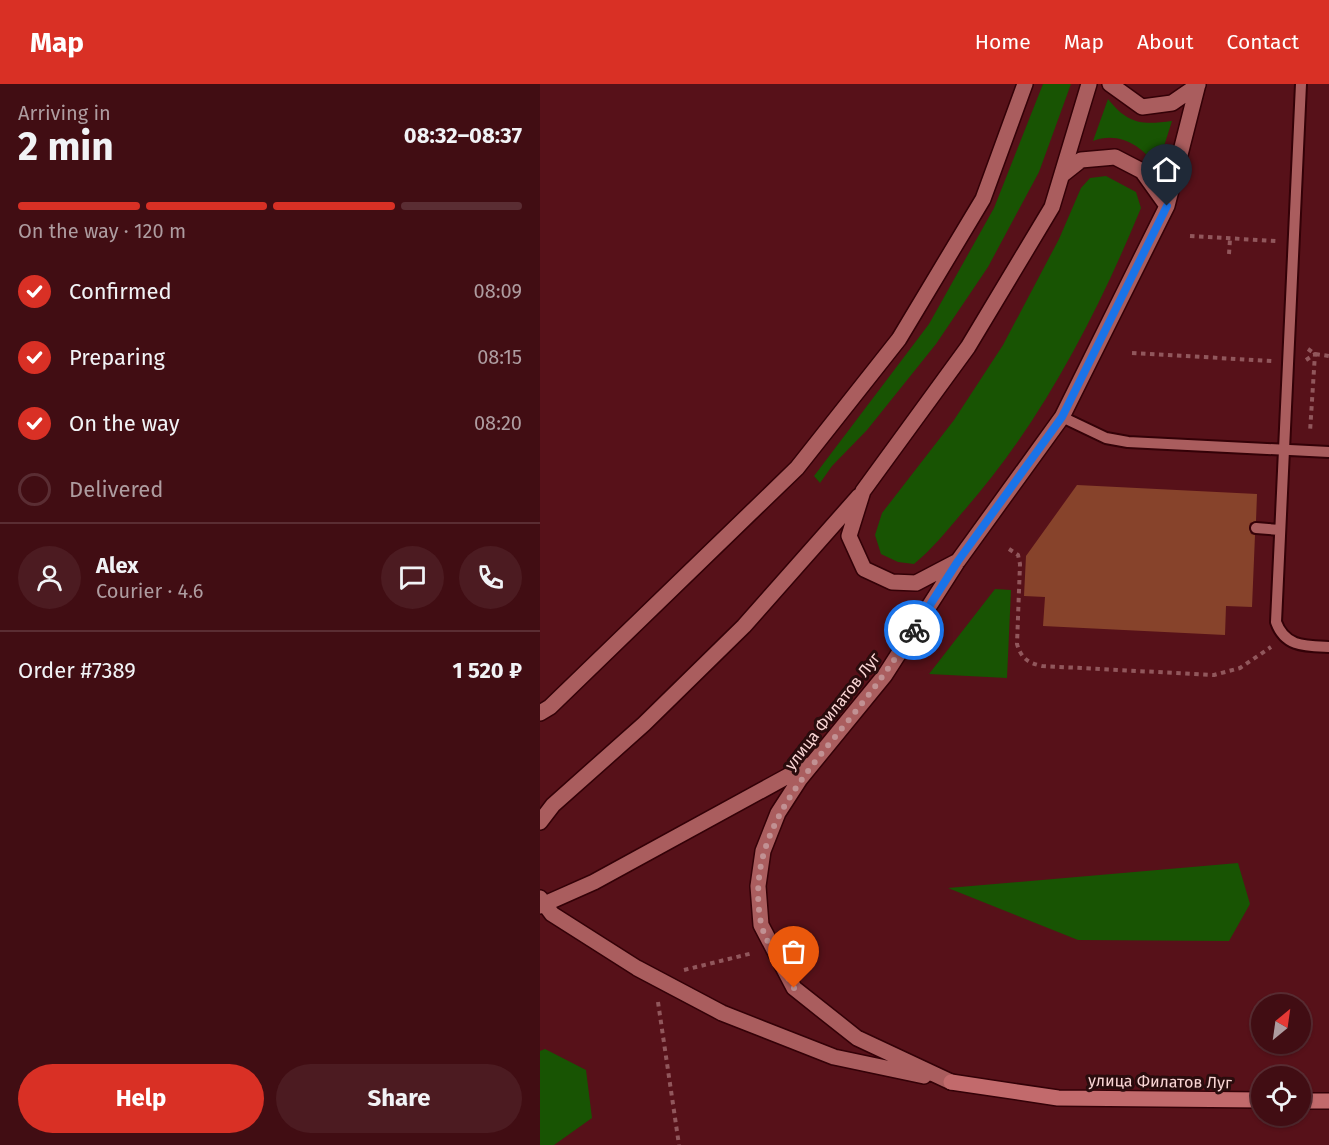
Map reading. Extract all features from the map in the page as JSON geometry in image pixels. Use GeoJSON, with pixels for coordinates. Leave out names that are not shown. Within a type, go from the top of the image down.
{"type":"FeatureCollection","features":[{"type":"Feature","properties":{"kind":"street"},"geometry":{"type":"LineString","coordinates":[[540,713],[550,707],[797,468],[899,339],[983,199],[1025,84]]}},
{"type":"Feature","properties":{"kind":"street"},"geometry":{"type":"LineString","coordinates":[[540,822],[553,805],[644,724],[744,626],[863,491],[968,347],[1052,207],[1089,84]]}},
{"type":"Feature","properties":{"kind":"street"},"geometry":{"type":"LineString","coordinates":[[1110,84],[1142,107],[1172,103],[1198,84]]}},
{"type":"Feature","properties":{"kind":"street","name":"улица Филатов Луг"},"geometry":{"type":"LineString","coordinates":[[951,1082],[857,1038],[794,988],[761,925],[758,886],[763,851],[778,813],[800,779],[885,675],[958,561],[1062,417],[1167,206],[1198,84]]}},
{"type":"Feature","properties":{"kind":"street"},"geometry":{"type":"LineString","coordinates":[[1062,176],[1081,160],[1115,157],[1142,171],[1167,206]]}},
{"type":"Feature","properties":{"kind":"street"},"geometry":{"type":"LineString","coordinates":[[863,491],[849,536],[864,568],[892,582],[916,583],[958,561]]}},
{"type":"Feature","properties":{"kind":"street"},"geometry":{"type":"LineString","coordinates":[[540,906],[594,882],[815,762]]}},
{"type":"Feature","properties":{"kind":"street","name":"улица Филатов Луг"},"geometry":{"type":"LineString","coordinates":[[540,898],[552,914],[655,977],[722,1013],[834,1057],[951,1082],[1058,1098],[1251,1100]]}},
{"type":"Feature","properties":{"kind":"street"},"geometry":{"type":"LineString","coordinates":[[1311,1101],[1329,1101]]}},
{"type":"Feature","properties":{"kind":"lane"},"geometry":{"type":"LineString","coordinates":[[1301,84],[1276,622],[1284,637],[1302,646],[1329,647]]}},
{"type":"Feature","properties":{"kind":"lane"},"geometry":{"type":"LineString","coordinates":[[1062,417],[1096,435],[1116,441],[1329,452]]}},
{"type":"Feature","properties":{"kind":"lane"},"geometry":{"type":"LineString","coordinates":[[1256,528],[1280,530]]}},
{"type":"Feature","properties":{"kind":"path"},"geometry":{"type":"LineString","coordinates":[[1190,236],[1293,242]]}},
{"type":"Feature","properties":{"kind":"path"},"geometry":{"type":"LineString","coordinates":[[1229,254],[1230,239]]}},
{"type":"Feature","properties":{"kind":"path"},"geometry":{"type":"LineString","coordinates":[[1305,347],[1315,354],[1329,356]]}},
{"type":"Feature","properties":{"kind":"path"},"geometry":{"type":"LineString","coordinates":[[1132,352],[1288,362],[1301,361],[1315,354]]}},
{"type":"Feature","properties":{"kind":"path"},"geometry":{"type":"LineString","coordinates":[[1308,451],[1315,354]]}},
{"type":"Feature","properties":{"kind":"path"},"geometry":{"type":"LineString","coordinates":[[1009,549],[1017,555],[1020,564],[1017,644],[1019,652],[1031,663],[1042,666],[1214,675],[1240,668],[1284,637]]}},
{"type":"Feature","properties":{"kind":"path"},"geometry":{"type":"LineString","coordinates":[[679,1145],[655,977],[812,939]]}},
{"type":"Feature","properties":{"kind":"green space"},"geometry":{"type":"Polygon","coordinates":[[[1043,84],[1071,84],[1039,172],[988,267],[936,344],[867,430],[832,466],[820,483],[814,476],[929,324],[994,208],[1043,84]]]}},
{"type":"Feature","properties":{"kind":"green space"},"geometry":{"type":"Polygon","coordinates":[[[1108,99],[1122,114],[1136,121],[1152,123],[1172,121],[1157,168],[1145,153],[1129,142],[1112,138],[1093,141],[1108,99]]]}},
{"type":"Feature","properties":{"kind":"green space"},"geometry":{"type":"Polygon","coordinates":[[[1106,176],[1136,192],[1141,208],[1085,329],[1041,407],[990,480],[933,546],[914,564],[898,562],[881,554],[875,535],[882,513],[954,420],[1003,345],[1059,239],[1081,188],[1090,178],[1106,176]]]}},
{"type":"Feature","properties":{"kind":"green space"},"geometry":{"type":"Polygon","coordinates":[[[995,589],[1011,590],[1007,678],[929,674],[995,589]]]}},
{"type":"Feature","properties":{"kind":"green space"},"geometry":{"type":"Polygon","coordinates":[[[1238,863],[1250,904],[1229,941],[1078,940],[948,888],[1238,863]]]}},
{"type":"Feature","properties":{"kind":"green space"},"geometry":{"type":"Polygon","coordinates":[[[545,1049],[586,1070],[592,1118],[554,1145],[540,1145],[540,1051],[545,1049]]]}},
{"type":"Feature","properties":{"kind":"building"},"geometry":{"type":"Polygon","coordinates":[[[1077,485],[1257,494],[1256,521],[1250,523],[1249,528],[1251,534],[1255,535],[1252,607],[1226,606],[1225,635],[1043,626],[1045,597],[1024,596],[1026,556],[1077,485]]]}},
{"type":"Feature","properties":{"kind":"way so far"},"geometry":{"type":"LineString","coordinates":[[794,988],[761,925],[758,886],[763,851],[778,813],[800,779],[885,675],[914,630]]}},
{"type":"Feature","properties":{"kind":"route"},"geometry":{"type":"LineString","coordinates":[[914,630],[958,561],[1062,417],[1167,206]]}}]}
